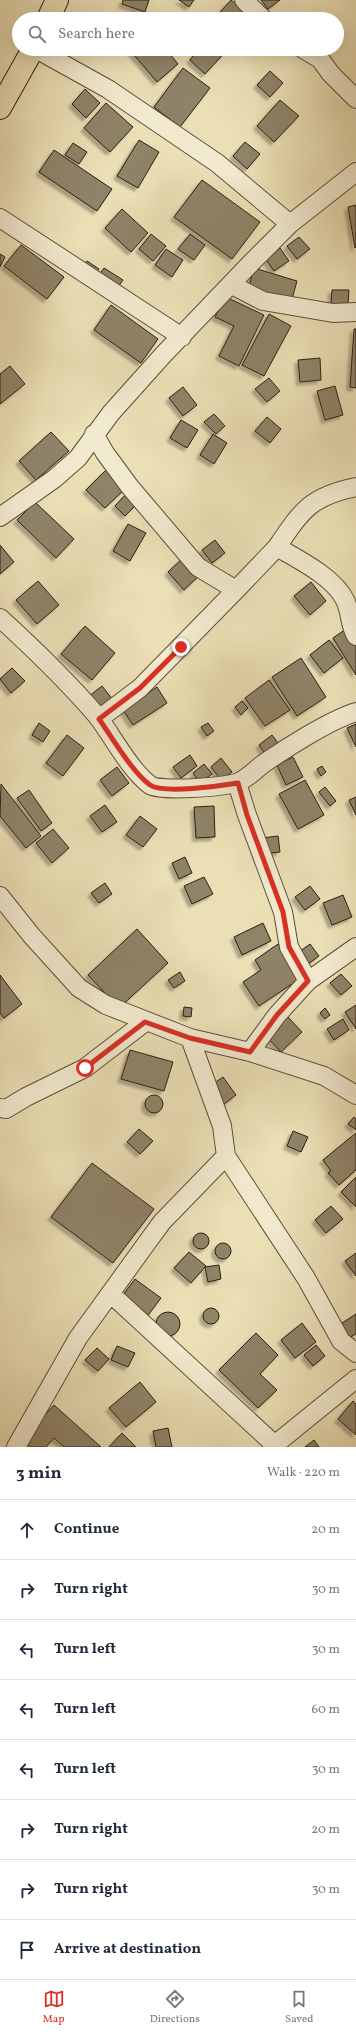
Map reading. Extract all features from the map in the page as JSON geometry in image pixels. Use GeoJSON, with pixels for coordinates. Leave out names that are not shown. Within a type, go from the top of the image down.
{"type":"FeatureCollection","features":[{"type":"Feature","properties":{"kind":"highway"},"geometry":{"type":"LineString","coordinates":[[51,12],[57,0]]}},
{"type":"Feature","properties":{"kind":"highway"},"geometry":{"type":"LineString","coordinates":[[0,108],[30,56]]}},
{"type":"Feature","properties":{"kind":"street"},"geometry":{"type":"LineString","coordinates":[[244,0],[256,12]]}},
{"type":"Feature","properties":{"kind":"street"},"geometry":{"type":"LineString","coordinates":[[47,56],[108,90],[217,163],[290,224]]}},
{"type":"Feature","properties":{"kind":"street"},"geometry":{"type":"LineString","coordinates":[[315,56],[320,59],[331,74],[356,99]]}},
{"type":"Feature","properties":{"kind":"street"},"geometry":{"type":"LineString","coordinates":[[0,517],[54,479],[78,458],[94,434],[163,355],[290,224],[356,172]]}},
{"type":"Feature","properties":{"kind":"street"},"geometry":{"type":"LineString","coordinates":[[0,218],[182,337]]}},
{"type":"Feature","properties":{"kind":"street"},"geometry":{"type":"LineString","coordinates":[[232,285],[263,301],[333,312],[356,312]]}},
{"type":"Feature","properties":{"kind":"street"},"geometry":{"type":"LineString","coordinates":[[94,434],[105,453],[130,487],[198,567],[236,590]]}},
{"type":"Feature","properties":{"kind":"street"},"geometry":{"type":"LineString","coordinates":[[99,719],[140,688],[236,590],[277,547],[304,509],[319,498],[334,491],[356,487]]}},
{"type":"Feature","properties":{"kind":"street"},"geometry":{"type":"LineString","coordinates":[[277,547],[329,580],[346,600],[351,628],[356,636]]}},
{"type":"Feature","properties":{"kind":"street"},"geometry":{"type":"LineString","coordinates":[[0,618],[51,667],[99,719],[137,771],[150,785],[160,789],[210,787],[238,783],[263,764],[297,743],[356,712]]}},
{"type":"Feature","properties":{"kind":"street"},"geometry":{"type":"LineString","coordinates":[[238,783],[247,815],[283,912],[289,947],[308,981]]}},
{"type":"Feature","properties":{"kind":"street"},"geometry":{"type":"LineString","coordinates":[[0,896],[31,935],[80,988],[106,1005],[145,1022],[190,1038],[250,1052],[324,1076],[356,1095]]}},
{"type":"Feature","properties":{"kind":"street"},"geometry":{"type":"LineString","coordinates":[[250,1052],[277,1015],[308,981],[356,947]]}},
{"type":"Feature","properties":{"kind":"street"},"geometry":{"type":"LineString","coordinates":[[0,1108],[6,1109],[26,1097],[85,1068],[145,1022]]}},
{"type":"Feature","properties":{"kind":"street"},"geometry":{"type":"LineString","coordinates":[[190,1038],[222,1126],[226,1156],[306,1278],[341,1341],[356,1353]]}},
{"type":"Feature","properties":{"kind":"street"},"geometry":{"type":"LineString","coordinates":[[16,1447],[78,1338],[162,1222],[226,1156]]}},
{"type":"Feature","properties":{"kind":"street"},"geometry":{"type":"LineString","coordinates":[[111,1294],[273,1446],[356,1379]]}},
{"type":"Feature","properties":{"kind":"building"},"geometry":{"type":"Polygon","coordinates":[[[123,0],[149,0],[145,12],[122,4],[123,0]]]}},
{"type":"Feature","properties":{"kind":"building"},"geometry":{"type":"Polygon","coordinates":[[[179,0],[194,0],[189,7],[179,0]]]}},
{"type":"Feature","properties":{"kind":"building"},"geometry":{"type":"Polygon","coordinates":[[[231,0],[246,12],[220,12],[231,0]]]}},
{"type":"Feature","properties":{"kind":"building"},"geometry":{"type":"Polygon","coordinates":[[[261,0],[280,0],[268,9],[261,0]]]}},
{"type":"Feature","properties":{"kind":"building"},"geometry":{"type":"Polygon","coordinates":[[[135,56],[172,56],[178,64],[157,82],[135,56]]]}},
{"type":"Feature","properties":{"kind":"building"},"geometry":{"type":"Polygon","coordinates":[[[193,56],[222,56],[205,74],[190,60],[193,56]]]}},
{"type":"Feature","properties":{"kind":"building"},"geometry":{"type":"Polygon","coordinates":[[[183,68],[210,88],[180,127],[154,107],[183,68]]]}},
{"type":"Feature","properties":{"kind":"building"},"geometry":{"type":"Polygon","coordinates":[[[270,71],[283,83],[270,97],[257,85],[270,71]]]}},
{"type":"Feature","properties":{"kind":"building"},"geometry":{"type":"Polygon","coordinates":[[[85,89],[100,103],[86,118],[72,104],[85,89]]]}},
{"type":"Feature","properties":{"kind":"building"},"geometry":{"type":"Polygon","coordinates":[[[280,100],[299,116],[274,142],[257,126],[280,100]]]}},
{"type":"Feature","properties":{"kind":"building"},"geometry":{"type":"Polygon","coordinates":[[[106,103],[133,127],[110,152],[84,128],[106,103]]]}},
{"type":"Feature","properties":{"kind":"building"},"geometry":{"type":"Polygon","coordinates":[[[139,140],[159,152],[138,188],[117,176],[139,140]]]}},
{"type":"Feature","properties":{"kind":"building"},"geometry":{"type":"Polygon","coordinates":[[[245,142],[260,154],[247,169],[233,156],[245,142]]]}},
{"type":"Feature","properties":{"kind":"building"},"geometry":{"type":"Polygon","coordinates":[[[73,143],[87,152],[79,164],[65,155],[73,143]]]}},
{"type":"Feature","properties":{"kind":"building"},"geometry":{"type":"Polygon","coordinates":[[[54,150],[112,189],[97,211],[39,172],[54,150]]]}},
{"type":"Feature","properties":{"kind":"building"},"geometry":{"type":"Polygon","coordinates":[[[202,180],[260,222],[232,259],[174,217],[202,180]]]}},
{"type":"Feature","properties":{"kind":"building"},"geometry":{"type":"Polygon","coordinates":[[[356,205],[356,247],[355,248],[348,207],[356,205]]]}},
{"type":"Feature","properties":{"kind":"building"},"geometry":{"type":"Polygon","coordinates":[[[122,209],[148,233],[131,252],[105,228],[122,209]]]}},
{"type":"Feature","properties":{"kind":"building"},"geometry":{"type":"Polygon","coordinates":[[[151,234],[166,246],[153,261],[139,249],[151,234]]]}},
{"type":"Feature","properties":{"kind":"building"},"geometry":{"type":"Polygon","coordinates":[[[190,234],[205,245],[194,260],[178,249],[190,234]]]}},
{"type":"Feature","properties":{"kind":"building"},"geometry":{"type":"Polygon","coordinates":[[[299,237],[310,249],[297,259],[287,246],[299,237]]]}},
{"type":"Feature","properties":{"kind":"building"},"geometry":{"type":"Polygon","coordinates":[[[21,245],[64,277],[47,299],[4,266],[21,245]]]}},
{"type":"Feature","properties":{"kind":"building"},"geometry":{"type":"Polygon","coordinates":[[[280,248],[289,261],[274,271],[265,258],[280,248]]]}},
{"type":"Feature","properties":{"kind":"building"},"geometry":{"type":"Polygon","coordinates":[[[166,249],[183,260],[172,277],[155,265],[166,249]]]}},
{"type":"Feature","properties":{"kind":"building"},"geometry":{"type":"Polygon","coordinates":[[[0,254],[5,257],[0,267],[0,254]]]}},
{"type":"Feature","properties":{"kind":"building"},"geometry":{"type":"Polygon","coordinates":[[[87,261],[99,269],[93,277],[82,270],[87,261]]]}},
{"type":"Feature","properties":{"kind":"building"},"geometry":{"type":"Polygon","coordinates":[[[104,268],[123,280],[115,291],[96,279],[104,268]]]}},
{"type":"Feature","properties":{"kind":"building"},"geometry":{"type":"Polygon","coordinates":[[[254,268],[297,281],[291,303],[248,290],[254,268]]]}},
{"type":"Feature","properties":{"kind":"building"},"geometry":{"type":"Polygon","coordinates":[[[332,290],[349,290],[348,304],[331,304],[332,290]]]}},
{"type":"Feature","properties":{"kind":"building"},"geometry":{"type":"Polygon","coordinates":[[[226,297],[264,315],[239,366],[219,356],[234,326],[215,317],[226,297]]]}},
{"type":"Feature","properties":{"kind":"building"},"geometry":{"type":"Polygon","coordinates":[[[111,305],[158,339],[141,363],[94,330],[111,305]]]}},
{"type":"Feature","properties":{"kind":"building"},"geometry":{"type":"Polygon","coordinates":[[[269,314],[291,326],[264,376],[242,365],[269,314]]]}},
{"type":"Feature","properties":{"kind":"building"},"geometry":{"type":"Polygon","coordinates":[[[354,329],[356,329],[356,388],[350,387],[354,329]]]}},
{"type":"Feature","properties":{"kind":"building"},"geometry":{"type":"Polygon","coordinates":[[[320,358],[321,380],[300,382],[298,360],[320,358]]]}},
{"type":"Feature","properties":{"kind":"building"},"geometry":{"type":"Polygon","coordinates":[[[10,366],[25,384],[0,404],[0,374],[10,366]]]}},
{"type":"Feature","properties":{"kind":"building"},"geometry":{"type":"Polygon","coordinates":[[[269,378],[280,391],[267,402],[255,389],[269,378]]]}},
{"type":"Feature","properties":{"kind":"building"},"geometry":{"type":"Polygon","coordinates":[[[335,386],[343,415],[325,420],[317,391],[335,386]]]}},
{"type":"Feature","properties":{"kind":"building"},"geometry":{"type":"Polygon","coordinates":[[[183,387],[197,405],[183,416],[169,398],[183,387]]]}},
{"type":"Feature","properties":{"kind":"building"},"geometry":{"type":"Polygon","coordinates":[[[214,414],[225,426],[216,434],[204,422],[214,414]]]}},
{"type":"Feature","properties":{"kind":"building"},"geometry":{"type":"Polygon","coordinates":[[[267,417],[281,429],[270,443],[255,431],[267,417]]]}},
{"type":"Feature","properties":{"kind":"building"},"geometry":{"type":"Polygon","coordinates":[[[181,420],[198,430],[187,448],[170,438],[181,420]]]}},
{"type":"Feature","properties":{"kind":"building"},"geometry":{"type":"Polygon","coordinates":[[[51,432],[69,451],[36,480],[19,461],[51,432]]]}},
{"type":"Feature","properties":{"kind":"building"},"geometry":{"type":"Polygon","coordinates":[[[213,434],[227,443],[214,464],[200,455],[213,434]]]}},
{"type":"Feature","properties":{"kind":"building"},"geometry":{"type":"Polygon","coordinates":[[[106,470],[125,489],[105,508],[86,490],[106,470]]]}},
{"type":"Feature","properties":{"kind":"building"},"geometry":{"type":"Polygon","coordinates":[[[126,494],[137,504],[125,516],[115,506],[126,494]]]}},
{"type":"Feature","properties":{"kind":"building"},"geometry":{"type":"Polygon","coordinates":[[[35,502],[74,539],[56,558],[17,520],[35,502]]]}},
{"type":"Feature","properties":{"kind":"building"},"geometry":{"type":"Polygon","coordinates":[[[128,524],[146,533],[130,561],[113,551],[128,524]]]}},
{"type":"Feature","properties":{"kind":"building"},"geometry":{"type":"Polygon","coordinates":[[[215,540],[225,553],[212,563],[202,550],[215,540]]]}},
{"type":"Feature","properties":{"kind":"building"},"geometry":{"type":"Polygon","coordinates":[[[0,545],[14,562],[0,574],[0,545]]]}},
{"type":"Feature","properties":{"kind":"building"},"geometry":{"type":"Polygon","coordinates":[[[185,556],[201,574],[184,590],[168,572],[185,556]]]}},
{"type":"Feature","properties":{"kind":"building"},"geometry":{"type":"Polygon","coordinates":[[[38,581],[59,605],[37,624],[16,600],[38,581]]]}},
{"type":"Feature","properties":{"kind":"building"},"geometry":{"type":"Polygon","coordinates":[[[311,582],[326,601],[310,615],[294,596],[311,582]]]}},
{"type":"Feature","properties":{"kind":"building"},"geometry":{"type":"Polygon","coordinates":[[[85,626],[115,653],[92,680],[61,654],[85,626]]]}},
{"type":"Feature","properties":{"kind":"building"},"geometry":{"type":"Polygon","coordinates":[[[349,627],[356,639],[356,675],[333,638],[349,627]]]}},
{"type":"Feature","properties":{"kind":"building"},"geometry":{"type":"Polygon","coordinates":[[[329,640],[343,658],[324,673],[310,655],[329,640]]]}},
{"type":"Feature","properties":{"kind":"building"},"geometry":{"type":"Polygon","coordinates":[[[301,658],[326,697],[297,716],[272,677],[301,658]]]}},
{"type":"Feature","properties":{"kind":"building"},"geometry":{"type":"Polygon","coordinates":[[[12,668],[25,681],[11,693],[0,679],[12,668]]]}},
{"type":"Feature","properties":{"kind":"building"},"geometry":{"type":"Polygon","coordinates":[[[269,680],[290,710],[265,726],[245,698],[269,680]]]}},
{"type":"Feature","properties":{"kind":"building"},"geometry":{"type":"Polygon","coordinates":[[[102,686],[114,701],[99,712],[88,697],[102,686]]]}},
{"type":"Feature","properties":{"kind":"building"},"geometry":{"type":"Polygon","coordinates":[[[157,687],[167,703],[133,725],[123,710],[157,687]]]}},
{"type":"Feature","properties":{"kind":"building"},"geometry":{"type":"Polygon","coordinates":[[[242,701],[248,708],[241,715],[235,707],[242,701]]]}},
{"type":"Feature","properties":{"kind":"building"},"geometry":{"type":"Polygon","coordinates":[[[39,723],[50,731],[43,742],[32,735],[39,723]]]}},
{"type":"Feature","properties":{"kind":"building"},"geometry":{"type":"Polygon","coordinates":[[[208,723],[214,731],[207,736],[201,727],[208,723]]]}},
{"type":"Feature","properties":{"kind":"building"},"geometry":{"type":"Polygon","coordinates":[[[356,724],[356,747],[347,728],[356,724]]]}},
{"type":"Feature","properties":{"kind":"building"},"geometry":{"type":"Polygon","coordinates":[[[67,735],[84,748],[63,776],[46,763],[67,735]]]}},
{"type":"Feature","properties":{"kind":"building"},"geometry":{"type":"Polygon","coordinates":[[[272,735],[282,748],[268,758],[259,745],[272,735]]]}},
{"type":"Feature","properties":{"kind":"building"},"geometry":{"type":"Polygon","coordinates":[[[190,755],[197,766],[181,778],[173,767],[190,755]]]}},
{"type":"Feature","properties":{"kind":"building"},"geometry":{"type":"Polygon","coordinates":[[[293,757],[303,777],[286,785],[277,765],[293,757]]]}},
{"type":"Feature","properties":{"kind":"building"},"geometry":{"type":"Polygon","coordinates":[[[221,758],[232,772],[221,780],[211,767],[221,758]]]}},
{"type":"Feature","properties":{"kind":"building"},"geometry":{"type":"Polygon","coordinates":[[[204,764],[212,774],[200,783],[193,773],[204,764]]]}},
{"type":"Feature","properties":{"kind":"building"},"geometry":{"type":"Polygon","coordinates":[[[322,766],[326,772],[321,776],[317,769],[322,766]]]}},
{"type":"Feature","properties":{"kind":"building"},"geometry":{"type":"Polygon","coordinates":[[[117,767],[129,783],[112,796],[100,780],[117,767]]]}},
{"type":"Feature","properties":{"kind":"building"},"geometry":{"type":"Polygon","coordinates":[[[305,780],[324,815],[298,829],[279,794],[305,780]]]}},
{"type":"Feature","properties":{"kind":"building"},"geometry":{"type":"Polygon","coordinates":[[[1,784],[41,836],[26,848],[0,816],[1,784]]]}},
{"type":"Feature","properties":{"kind":"building"},"geometry":{"type":"Polygon","coordinates":[[[325,787],[336,801],[330,806],[319,792],[325,787]]]}},
{"type":"Feature","properties":{"kind":"building"},"geometry":{"type":"Polygon","coordinates":[[[29,790],[52,823],[41,831],[17,798],[29,790]]]}},
{"type":"Feature","properties":{"kind":"building"},"geometry":{"type":"Polygon","coordinates":[[[356,797],[356,815],[349,800],[356,797]]]}},
{"type":"Feature","properties":{"kind":"building"},"geometry":{"type":"Polygon","coordinates":[[[105,805],[117,822],[102,832],[90,816],[105,805]]]}},
{"type":"Feature","properties":{"kind":"building"},"geometry":{"type":"Polygon","coordinates":[[[214,806],[215,837],[196,838],[194,807],[214,806]]]}},
{"type":"Feature","properties":{"kind":"building"},"geometry":{"type":"Polygon","coordinates":[[[140,816],[157,829],[143,847],[126,835],[140,816]]]}},
{"type":"Feature","properties":{"kind":"building"},"geometry":{"type":"Polygon","coordinates":[[[53,829],[69,848],[52,863],[36,843],[53,829]]]}},
{"type":"Feature","properties":{"kind":"building"},"geometry":{"type":"Polygon","coordinates":[[[278,836],[280,852],[264,854],[262,838],[278,836]]]}},
{"type":"Feature","properties":{"kind":"building"},"geometry":{"type":"Polygon","coordinates":[[[185,857],[192,873],[179,879],[172,863],[185,857]]]}},
{"type":"Feature","properties":{"kind":"building"},"geometry":{"type":"Polygon","coordinates":[[[204,877],[213,894],[192,904],[184,886],[204,877]]]}},
{"type":"Feature","properties":{"kind":"building"},"geometry":{"type":"Polygon","coordinates":[[[105,883],[112,894],[99,903],[91,893],[105,883]]]}},
{"type":"Feature","properties":{"kind":"building"},"geometry":{"type":"Polygon","coordinates":[[[310,886],[320,899],[305,910],[295,897],[310,886]]]}},
{"type":"Feature","properties":{"kind":"building"},"geometry":{"type":"Polygon","coordinates":[[[343,895],[352,917],[332,925],[323,903],[343,895]]]}},
{"type":"Feature","properties":{"kind":"building"},"geometry":{"type":"Polygon","coordinates":[[[263,923],[271,941],[242,955],[234,937],[263,923]]]}},
{"type":"Feature","properties":{"kind":"building"},"geometry":{"type":"Polygon","coordinates":[[[137,929],[168,963],[119,1008],[88,975],[137,929]]]}},
{"type":"Feature","properties":{"kind":"building"},"geometry":{"type":"Polygon","coordinates":[[[278,944],[301,978],[259,1006],[243,982],[261,970],[255,960],[278,944]]]}},
{"type":"Feature","properties":{"kind":"building"},"geometry":{"type":"Polygon","coordinates":[[[310,944],[319,956],[304,967],[295,955],[310,944]]]}},
{"type":"Feature","properties":{"kind":"building"},"geometry":{"type":"Polygon","coordinates":[[[180,972],[185,981],[174,988],[168,980],[180,972]]]}},
{"type":"Feature","properties":{"kind":"building"},"geometry":{"type":"Polygon","coordinates":[[[341,974],[352,986],[341,995],[330,983],[341,974]]]}},
{"type":"Feature","properties":{"kind":"building"},"geometry":{"type":"Polygon","coordinates":[[[0,975],[22,1004],[4,1018],[0,1013],[0,975]]]}},
{"type":"Feature","properties":{"kind":"building"},"geometry":{"type":"Polygon","coordinates":[[[356,1005],[356,1029],[345,1012],[356,1005]]]}},
{"type":"Feature","properties":{"kind":"building"},"geometry":{"type":"Polygon","coordinates":[[[184,1007],[192,1008],[191,1017],[183,1016],[184,1007]]]}},
{"type":"Feature","properties":{"kind":"building"},"geometry":{"type":"Polygon","coordinates":[[[325,1008],[330,1015],[325,1019],[320,1013],[325,1008]]]}},
{"type":"Feature","properties":{"kind":"building"},"geometry":{"type":"Polygon","coordinates":[[[288,1017],[302,1032],[281,1052],[267,1037],[288,1017]]]}},
{"type":"Feature","properties":{"kind":"building"},"geometry":{"type":"Polygon","coordinates":[[[343,1019],[349,1030],[334,1040],[327,1029],[343,1019]]]}},
{"type":"Feature","properties":{"kind":"building"},"geometry":{"type":"Polygon","coordinates":[[[130,1050],[173,1062],[164,1091],[121,1079],[130,1050]]]}},
{"type":"Feature","properties":{"kind":"building"},"geometry":{"type":"Polygon","coordinates":[[[223,1077],[236,1095],[223,1105],[210,1086],[223,1077]]]}},
{"type":"Feature","properties":{"kind":"building"},"geometry":{"type":"Polygon","coordinates":[[[154,1095],[160,1098],[163,1104],[160,1110],[154,1113],[148,1110],[145,1104],[148,1098],[154,1095]]]}},
{"type":"Feature","properties":{"kind":"building"},"geometry":{"type":"Polygon","coordinates":[[[354,1117],[356,1119],[356,1130],[348,1124],[354,1117]]]}},
{"type":"Feature","properties":{"kind":"building"},"geometry":{"type":"Polygon","coordinates":[[[139,1129],[153,1141],[140,1154],[127,1142],[139,1129]]]}},
{"type":"Feature","properties":{"kind":"building"},"geometry":{"type":"Polygon","coordinates":[[[293,1131],[308,1137],[301,1152],[287,1146],[293,1131]]]}},
{"type":"Feature","properties":{"kind":"building"},"geometry":{"type":"Polygon","coordinates":[[[356,1133],[356,1170],[339,1185],[328,1173],[331,1171],[323,1160],[356,1133]]]}},
{"type":"Feature","properties":{"kind":"building"},"geometry":{"type":"Polygon","coordinates":[[[92,1163],[154,1209],[113,1263],[51,1217],[92,1163]]]}},
{"type":"Feature","properties":{"kind":"building"},"geometry":{"type":"Polygon","coordinates":[[[356,1177],[356,1207],[341,1192],[356,1177]]]}},
{"type":"Feature","properties":{"kind":"building"},"geometry":{"type":"Polygon","coordinates":[[[331,1206],[343,1219],[326,1233],[315,1220],[331,1206]]]}},
{"type":"Feature","properties":{"kind":"building"},"geometry":{"type":"Polygon","coordinates":[[[198,1233],[204,1233],[209,1238],[207,1247],[204,1249],[198,1249],[193,1244],[193,1238],[198,1233]]]}},
{"type":"Feature","properties":{"kind":"building"},"geometry":{"type":"Polygon","coordinates":[[[220,1243],[226,1243],[231,1248],[229,1257],[226,1259],[220,1259],[215,1254],[215,1248],[220,1243]]]}},
{"type":"Feature","properties":{"kind":"building"},"geometry":{"type":"Polygon","coordinates":[[[189,1252],[206,1266],[191,1283],[174,1268],[189,1252]]]}},
{"type":"Feature","properties":{"kind":"building"},"geometry":{"type":"Polygon","coordinates":[[[356,1253],[356,1276],[345,1261],[356,1253]]]}},
{"type":"Feature","properties":{"kind":"building"},"geometry":{"type":"Polygon","coordinates":[[[219,1265],[221,1279],[208,1282],[205,1267],[219,1265]]]}},
{"type":"Feature","properties":{"kind":"building"},"geometry":{"type":"Polygon","coordinates":[[[135,1279],[161,1298],[146,1318],[120,1299],[135,1279]]]}},
{"type":"Feature","properties":{"kind":"building"},"geometry":{"type":"Polygon","coordinates":[[[211,1308],[218,1313],[219,1316],[214,1323],[211,1324],[204,1319],[203,1316],[208,1309],[211,1308]]]}},
{"type":"Feature","properties":{"kind":"building"},"geometry":{"type":"Polygon","coordinates":[[[168,1312],[176,1316],[180,1324],[176,1332],[168,1336],[160,1332],[156,1324],[160,1316],[168,1312]]]}},
{"type":"Feature","properties":{"kind":"building"},"geometry":{"type":"Polygon","coordinates":[[[356,1314],[356,1334],[347,1339],[339,1325],[356,1314]]]}},
{"type":"Feature","properties":{"kind":"building"},"geometry":{"type":"Polygon","coordinates":[[[302,1323],[316,1342],[295,1358],[281,1340],[302,1323]]]}},
{"type":"Feature","properties":{"kind":"building"},"geometry":{"type":"Polygon","coordinates":[[[256,1333],[278,1355],[260,1374],[277,1390],[258,1408],[219,1370],[256,1333]]]}},
{"type":"Feature","properties":{"kind":"building"},"geometry":{"type":"Polygon","coordinates":[[[316,1345],[325,1356],[313,1366],[304,1355],[316,1345]]]}},
{"type":"Feature","properties":{"kind":"building"},"geometry":{"type":"Polygon","coordinates":[[[117,1346],[135,1353],[128,1367],[111,1360],[117,1346]]]}},
{"type":"Feature","properties":{"kind":"building"},"geometry":{"type":"Polygon","coordinates":[[[97,1348],[109,1359],[98,1371],[85,1360],[97,1348]]]}},
{"type":"Feature","properties":{"kind":"building"},"geometry":{"type":"Polygon","coordinates":[[[140,1382],[156,1402],[126,1427],[109,1408],[140,1382]]]}},
{"type":"Feature","properties":{"kind":"building"},"geometry":{"type":"Polygon","coordinates":[[[353,1401],[356,1404],[356,1435],[338,1419],[353,1401]]]}},
{"type":"Feature","properties":{"kind":"building"},"geometry":{"type":"Polygon","coordinates":[[[54,1405],[101,1447],[64,1447],[54,1438],[46,1447],[30,1447],[23,1440],[54,1405]]]}},
{"type":"Feature","properties":{"kind":"building"},"geometry":{"type":"Polygon","coordinates":[[[168,1428],[172,1447],[156,1447],[153,1431],[168,1428]]]}},
{"type":"Feature","properties":{"kind":"building"},"geometry":{"type":"Polygon","coordinates":[[[122,1433],[136,1447],[109,1447],[122,1433]]]}},
{"type":"Feature","properties":{"kind":"building"},"geometry":{"type":"Polygon","coordinates":[[[314,1440],[319,1447],[305,1447],[314,1440]]]}},
{"type":"Feature","properties":{"kind":"route"},"geometry":{"type":"LineString","coordinates":[[85,1068],[145,1022],[190,1038],[250,1052],[277,1015],[308,981],[289,947],[283,912],[247,815],[238,783],[210,787],[160,789],[150,785],[121,751],[99,719],[140,688],[181,647]]}}]}
